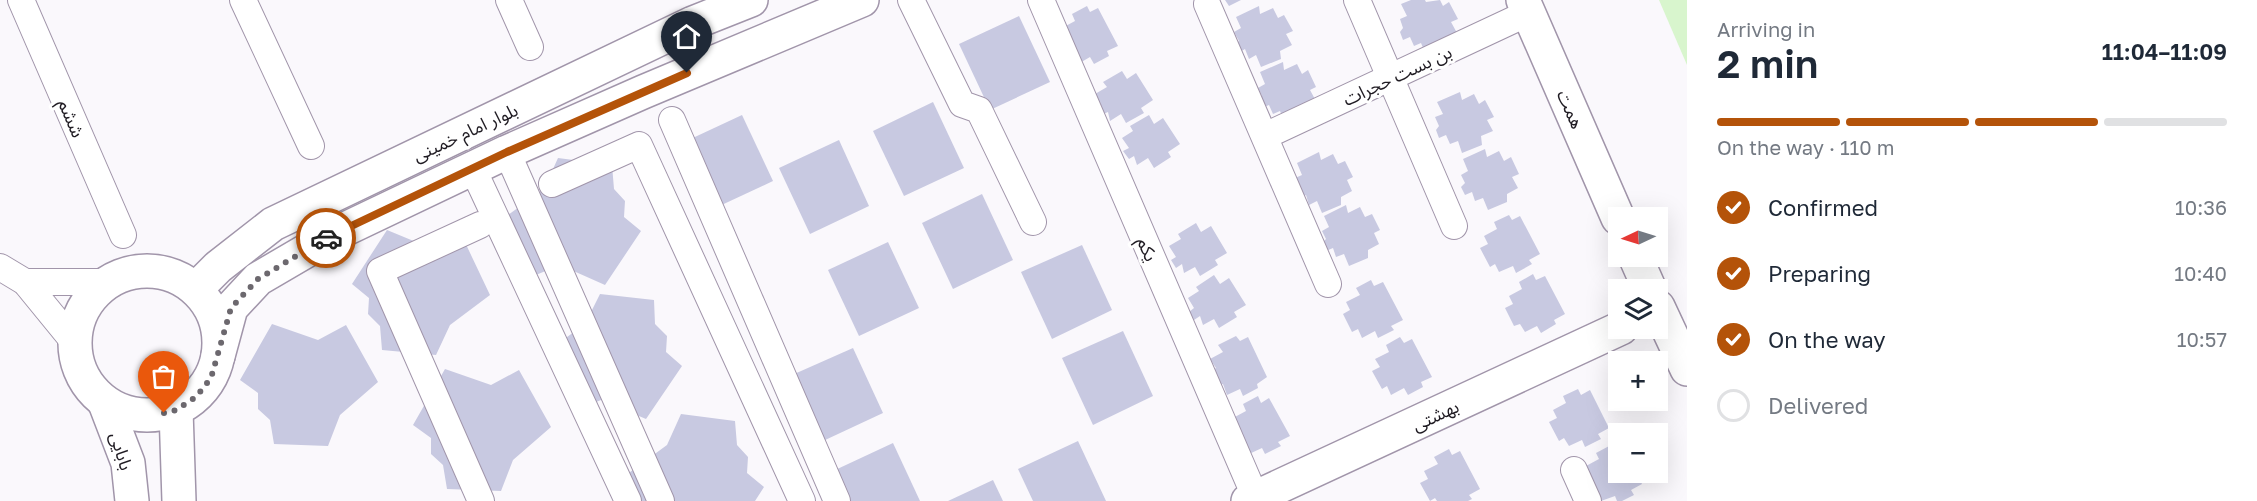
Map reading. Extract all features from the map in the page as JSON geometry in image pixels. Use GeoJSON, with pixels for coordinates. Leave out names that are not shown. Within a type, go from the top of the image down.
{"type":"FeatureCollection","features":[{"type":"Feature","properties":{"kind":"street","name":"ششم"},"geometry":{"type":"LineString","coordinates":[[21,0],[123,236]]}},
{"type":"Feature","properties":{"kind":"street"},"geometry":{"type":"LineString","coordinates":[[243,0],[311,146]]}},
{"type":"Feature","properties":{"kind":"street"},"geometry":{"type":"LineString","coordinates":[[509,0],[530,47]]}},
{"type":"Feature","properties":{"kind":"street","name":"بلوار امام خمینی"},"geometry":{"type":"LineString","coordinates":[[196,289],[218,267],[273,224],[693,23],[751,0]]}},
{"type":"Feature","properties":{"kind":"street","name":"بلوار امام خمینی"},"geometry":{"type":"LineString","coordinates":[[218,356],[231,308],[258,279],[335,234],[507,152],[862,0]]}},
{"type":"Feature","properties":{"kind":"street"},"geometry":{"type":"LineString","coordinates":[[912,0],[959,100],[962,104],[979,110],[1034,222]]}},
{"type":"Feature","properties":{"kind":"street","name":"یکم"},"geometry":{"type":"LineString","coordinates":[[1041,0],[1253,500]]}},
{"type":"Feature","properties":{"kind":"street"},"geometry":{"type":"LineString","coordinates":[[1357,0],[1454,226]]}},
{"type":"Feature","properties":{"kind":"street"},"geometry":{"type":"LineString","coordinates":[[1206,4],[1328,284]]}},
{"type":"Feature","properties":{"kind":"street","name":"بن بست حجرات"},"geometry":{"type":"LineString","coordinates":[[1265,136],[1390,78],[1526,7]]}},
{"type":"Feature","properties":{"kind":"street","name":"همت"},"geometry":{"type":"LineString","coordinates":[[1526,7],[1613,207]]}},
{"type":"Feature","properties":{"kind":"street"},"geometry":{"type":"LineString","coordinates":[[672,120],[837,501]]}},
{"type":"Feature","properties":{"kind":"street"},"geometry":{"type":"LineString","coordinates":[[552,184],[639,145],[802,501]]}},
{"type":"Feature","properties":{"kind":"street"},"geometry":{"type":"LineString","coordinates":[[507,152],[661,501]]}},
{"type":"Feature","properties":{"kind":"street"},"geometry":{"type":"LineString","coordinates":[[473,169],[628,501]]}},
{"type":"Feature","properties":{"kind":"street"},"geometry":{"type":"LineString","coordinates":[[480,225],[380,271],[481,501]]}},
{"type":"Feature","properties":{"kind":"street"},"geometry":{"type":"LineString","coordinates":[[0,267],[25,282],[74,342]]}},
{"type":"Feature","properties":{"kind":"street"},"geometry":{"type":"LineString","coordinates":[[153,271],[176,276],[196,289],[211,309],[218,332],[218,356],[211,378],[196,397],[176,410],[152,416],[128,414],[105,403],[88,387],[77,365],[74,342],[78,319],[90,298],[108,282],[129,273],[153,271]]}},
{"type":"Feature","properties":{"kind":"street"},"geometry":{"type":"LineString","coordinates":[[25,282],[108,282]]}},
{"type":"Feature","properties":{"kind":"street"},"geometry":{"type":"LineString","coordinates":[[1668,330],[1687,369]]}},
{"type":"Feature","properties":{"kind":"street","name":"بهشتی"},"geometry":{"type":"LineString","coordinates":[[1253,500],[1608,334]]}},
{"type":"Feature","properties":{"kind":"street","name":"بابایی"},"geometry":{"type":"LineString","coordinates":[[105,403],[128,463],[132,501]]}},
{"type":"Feature","properties":{"kind":"street"},"geometry":{"type":"LineString","coordinates":[[176,410],[179,501]]}},
{"type":"Feature","properties":{"kind":"street"},"geometry":{"type":"LineString","coordinates":[[1574,470],[1588,501]]}},
{"type":"Feature","properties":{"kind":"green space"},"geometry":{"type":"Polygon","coordinates":[[[1659,0],[1687,0],[1687,65],[1659,0]]]}},
{"type":"Feature","properties":{"kind":"building"},"geometry":{"type":"Polygon","coordinates":[[[1225,0],[1241,0],[1229,6],[1225,0]]]}},
{"type":"Feature","properties":{"kind":"building"},"geometry":{"type":"Polygon","coordinates":[[[1411,0],[1425,0],[1426,2],[1440,0],[1443,6],[1449,2],[1458,19],[1451,22],[1457,33],[1426,55],[1421,43],[1414,46],[1410,37],[1403,40],[1400,32],[1403,28],[1400,19],[1407,16],[1401,4],[1411,0]]]}},
{"type":"Feature","properties":{"kind":"building"},"geometry":{"type":"Polygon","coordinates":[[[1087,6],[1090,12],[1098,8],[1118,46],[1107,51],[1109,56],[1094,64],[1090,57],[1078,64],[1062,28],[1075,21],[1072,14],[1087,6]]]}},
{"type":"Feature","properties":{"kind":"building"},"geometry":{"type":"Polygon","coordinates":[[[1259,6],[1260,14],[1273,8],[1278,18],[1284,15],[1293,31],[1286,34],[1292,45],[1280,51],[1281,59],[1261,67],[1256,55],[1249,59],[1245,49],[1238,53],[1235,44],[1239,41],[1234,32],[1241,28],[1236,17],[1259,6]]]}},
{"type":"Feature","properties":{"kind":"building"},"geometry":{"type":"Polygon","coordinates":[[[1019,16],[1050,82],[990,110],[959,44],[1019,16]]]}},
{"type":"Feature","properties":{"kind":"building"},"geometry":{"type":"Polygon","coordinates":[[[1283,62],[1284,70],[1297,64],[1302,74],[1308,70],[1316,87],[1310,90],[1316,101],[1285,123],[1280,111],[1273,114],[1269,105],[1262,108],[1259,100],[1262,96],[1258,88],[1265,84],[1260,72],[1283,62]]]}},
{"type":"Feature","properties":{"kind":"building"},"geometry":{"type":"Polygon","coordinates":[[[1122,71],[1127,79],[1136,73],[1153,100],[1141,108],[1144,113],[1126,123],[1121,114],[1110,121],[1108,112],[1101,115],[1097,107],[1101,104],[1095,94],[1107,87],[1103,82],[1122,71]]]}},
{"type":"Feature","properties":{"kind":"building"},"geometry":{"type":"Polygon","coordinates":[[[1460,92],[1462,100],[1474,94],[1479,104],[1485,100],[1494,117],[1487,120],[1493,131],[1481,136],[1482,145],[1462,153],[1458,141],[1450,144],[1446,135],[1439,138],[1436,130],[1439,126],[1435,117],[1443,114],[1437,102],[1460,92]]]}},
{"type":"Feature","properties":{"kind":"building"},"geometry":{"type":"Polygon","coordinates":[[[933,102],[964,168],[904,196],[873,131],[933,102]]]}},
{"type":"Feature","properties":{"kind":"building"},"geometry":{"type":"Polygon","coordinates":[[[742,115],[773,181],[713,209],[682,143],[742,115]]]}},
{"type":"Feature","properties":{"kind":"building"},"geometry":{"type":"Polygon","coordinates":[[[1149,115],[1154,124],[1163,118],[1180,144],[1168,152],[1171,157],[1154,168],[1148,158],[1137,165],[1134,156],[1129,159],[1123,151],[1129,148],[1122,138],[1133,131],[1130,126],[1149,115]]]}},
{"type":"Feature","properties":{"kind":"building"},"geometry":{"type":"Polygon","coordinates":[[[839,140],[869,206],[810,234],[779,168],[839,140]]]}},
{"type":"Feature","properties":{"kind":"building"},"geometry":{"type":"Polygon","coordinates":[[[1485,149],[1487,157],[1499,151],[1504,161],[1511,157],[1519,174],[1512,177],[1518,188],[1507,194],[1507,202],[1488,210],[1483,198],[1475,201],[1472,192],[1465,195],[1461,187],[1465,183],[1461,175],[1468,171],[1463,159],[1485,149]]]}},
{"type":"Feature","properties":{"kind":"building"},"geometry":{"type":"Polygon","coordinates":[[[1319,152],[1321,160],[1333,154],[1338,164],[1345,161],[1353,177],[1347,180],[1352,191],[1341,197],[1341,205],[1322,213],[1317,201],[1309,205],[1306,195],[1299,199],[1295,178],[1302,175],[1297,163],[1319,152]]]}},
{"type":"Feature","properties":{"kind":"building"},"geometry":{"type":"Polygon","coordinates":[[[558,158],[612,165],[614,189],[625,201],[624,217],[641,231],[605,285],[560,265],[531,277],[504,218],[544,189],[558,158]]]}},
{"type":"Feature","properties":{"kind":"building"},"geometry":{"type":"Polygon","coordinates":[[[982,194],[1013,260],[953,289],[922,223],[982,194]]]}},
{"type":"Feature","properties":{"kind":"building"},"geometry":{"type":"Polygon","coordinates":[[[1346,205],[1348,213],[1360,207],[1365,217],[1372,214],[1380,230],[1374,233],[1379,244],[1368,250],[1368,258],[1349,266],[1344,254],[1336,257],[1333,248],[1326,251],[1322,243],[1326,239],[1322,231],[1329,227],[1324,216],[1346,205]]]}},
{"type":"Feature","properties":{"kind":"building"},"geometry":{"type":"Polygon","coordinates":[[[1509,215],[1512,220],[1520,216],[1540,254],[1529,260],[1532,264],[1516,273],[1513,266],[1499,272],[1495,264],[1490,267],[1480,248],[1488,244],[1484,236],[1497,229],[1494,222],[1509,215]]]}},
{"type":"Feature","properties":{"kind":"building"},"geometry":{"type":"Polygon","coordinates":[[[1196,223],[1201,232],[1211,226],[1227,253],[1215,260],[1218,265],[1200,276],[1195,267],[1184,273],[1182,264],[1176,268],[1171,260],[1176,257],[1169,246],[1181,239],[1178,234],[1196,223]]]}},
{"type":"Feature","properties":{"kind":"building"},"geometry":{"type":"Polygon","coordinates":[[[387,230],[433,249],[462,236],[490,295],[450,325],[436,355],[382,350],[380,326],[368,314],[369,298],[352,284],[387,230]]]}},
{"type":"Feature","properties":{"kind":"building"},"geometry":{"type":"Polygon","coordinates":[[[888,242],[919,308],[859,336],[828,270],[888,242]]]}},
{"type":"Feature","properties":{"kind":"building"},"geometry":{"type":"Polygon","coordinates":[[[1082,245],[1112,310],[1052,339],[1021,272],[1082,245]]]}},
{"type":"Feature","properties":{"kind":"building"},"geometry":{"type":"Polygon","coordinates":[[[1533,274],[1536,280],[1545,276],[1565,314],[1554,320],[1556,324],[1541,333],[1537,326],[1525,332],[1520,324],[1514,326],[1505,308],[1513,304],[1509,296],[1522,289],[1519,282],[1533,274]]]}},
{"type":"Feature","properties":{"kind":"building"},"geometry":{"type":"Polygon","coordinates":[[[1214,275],[1220,284],[1229,278],[1246,305],[1234,312],[1237,317],[1219,328],[1214,319],[1203,325],[1200,316],[1194,320],[1189,312],[1194,308],[1188,298],[1199,291],[1196,287],[1214,275]]]}},
{"type":"Feature","properties":{"kind":"building"},"geometry":{"type":"Polygon","coordinates":[[[1371,280],[1374,286],[1383,282],[1403,320],[1391,326],[1394,330],[1378,338],[1375,331],[1362,338],[1358,329],[1352,332],[1343,314],[1350,310],[1346,302],[1360,295],[1356,288],[1371,280]]]}},
{"type":"Feature","properties":{"kind":"building"},"geometry":{"type":"Polygon","coordinates":[[[600,294],[654,300],[655,324],[667,336],[666,352],[682,366],[646,419],[601,400],[572,412],[545,353],[585,324],[600,294]]]}},
{"type":"Feature","properties":{"kind":"building"},"geometry":{"type":"Polygon","coordinates":[[[272,324],[318,340],[346,325],[378,382],[340,415],[328,446],[274,444],[270,420],[258,409],[258,393],[240,380],[272,324]]]}},
{"type":"Feature","properties":{"kind":"building"},"geometry":{"type":"Polygon","coordinates":[[[1123,331],[1153,396],[1093,425],[1062,358],[1123,331]]]}},
{"type":"Feature","properties":{"kind":"building"},"geometry":{"type":"Polygon","coordinates":[[[1236,336],[1240,341],[1248,337],[1267,377],[1257,384],[1258,388],[1243,396],[1240,389],[1227,395],[1223,384],[1218,386],[1210,372],[1216,368],[1210,359],[1223,352],[1218,345],[1236,336]]]}},
{"type":"Feature","properties":{"kind":"building"},"geometry":{"type":"Polygon","coordinates":[[[1400,337],[1404,343],[1412,339],[1432,377],[1421,382],[1423,387],[1408,395],[1404,388],[1391,395],[1387,386],[1382,389],[1372,371],[1380,367],[1375,359],[1389,352],[1386,345],[1400,337]]]}},
{"type":"Feature","properties":{"kind":"building"},"geometry":{"type":"Polygon","coordinates":[[[853,348],[883,413],[823,441],[792,375],[853,348]]]}},
{"type":"Feature","properties":{"kind":"building"},"geometry":{"type":"Polygon","coordinates":[[[445,369],[491,385],[519,370],[551,427],[513,460],[501,491],[447,489],[443,465],[431,454],[431,438],[413,425],[445,369]]]}},
{"type":"Feature","properties":{"kind":"building"},"geometry":{"type":"Polygon","coordinates":[[[1578,389],[1581,395],[1590,390],[1608,426],[1608,429],[1598,434],[1601,439],[1585,447],[1582,440],[1569,446],[1564,438],[1559,441],[1549,422],[1557,418],[1553,410],[1566,403],[1563,396],[1578,389]]]}},
{"type":"Feature","properties":{"kind":"building"},"geometry":{"type":"Polygon","coordinates":[[[1258,396],[1261,403],[1269,398],[1290,436],[1278,442],[1281,446],[1265,454],[1262,448],[1249,454],[1233,418],[1246,411],[1243,404],[1258,396]]]}},
{"type":"Feature","properties":{"kind":"building"},"geometry":{"type":"Polygon","coordinates":[[[681,414],[735,421],[737,445],[748,457],[747,473],[764,487],[755,501],[638,501],[626,475],[667,445],[681,414]]]}},
{"type":"Feature","properties":{"kind":"building"},"geometry":{"type":"Polygon","coordinates":[[[1078,441],[1106,501],[1033,501],[1018,469],[1078,441]]]}},
{"type":"Feature","properties":{"kind":"building"},"geometry":{"type":"Polygon","coordinates":[[[893,443],[920,501],[847,501],[833,471],[893,443]]]}},
{"type":"Feature","properties":{"kind":"building"},"geometry":{"type":"Polygon","coordinates":[[[1608,447],[1608,483],[1642,483],[1631,490],[1634,495],[1622,501],[1617,501],[1615,496],[1601,501],[1582,479],[1590,475],[1586,466],[1599,459],[1596,453],[1608,447]]]}},
{"type":"Feature","properties":{"kind":"building"},"geometry":{"type":"Polygon","coordinates":[[[1449,449],[1452,455],[1460,451],[1480,489],[1469,495],[1472,499],[1468,501],[1437,501],[1435,498],[1430,501],[1420,483],[1428,479],[1424,471],[1438,464],[1434,457],[1449,449]]]}},
{"type":"Feature","properties":{"kind":"building"},"geometry":{"type":"Polygon","coordinates":[[[993,480],[1003,501],[948,501],[993,480]]]}},
{"type":"Feature","properties":{"kind":"way so far"},"geometry":{"type":"LineString","coordinates":[[164,413],[176,410],[196,397],[211,378],[231,308],[258,279],[326,238]]}},
{"type":"Feature","properties":{"kind":"route"},"geometry":{"type":"LineString","coordinates":[[326,238],[507,152],[687,73]]}}]}
